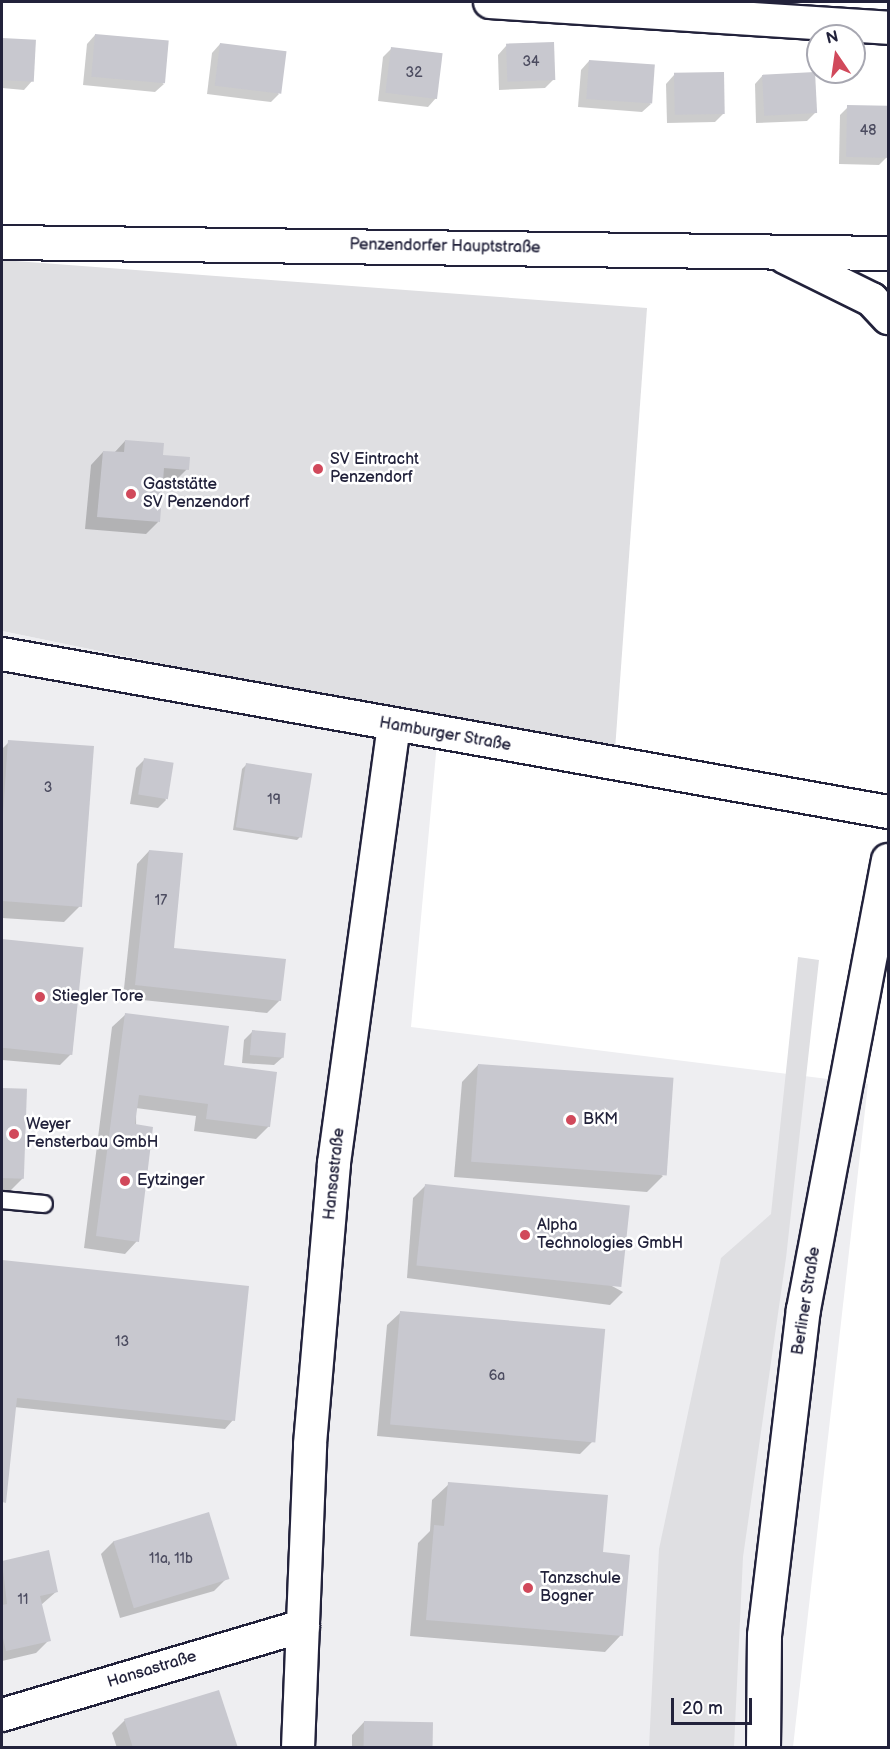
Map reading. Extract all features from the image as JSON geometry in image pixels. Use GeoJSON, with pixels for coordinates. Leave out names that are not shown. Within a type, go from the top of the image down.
{"type":"FeatureCollection","features":[{"type":"Feature","properties":{"kind":"main road","name":"Penzendorfer Hauptstraße"},"geometry":{"type":"LineString","coordinates":[[2,242],[888,253]]}},
{"type":"Feature","properties":{"kind":"main road"},"geometry":{"type":"LineString","coordinates":[[774,251],[871,299],[888,317]]}},
{"type":"Feature","properties":{"kind":"main road","name":"Berliner Straße"},"geometry":{"type":"LineString","coordinates":[[763,1748],[764,1635],[803,1309],[888,860]]}},
{"type":"Feature","properties":{"kind":"street"},"geometry":{"type":"LineString","coordinates":[[490,2],[888,28]]}},
{"type":"Feature","properties":{"kind":"street","name":"Hamburger Straße"},"geometry":{"type":"LineString","coordinates":[[2,654],[394,726],[888,812]]}},
{"type":"Feature","properties":{"kind":"street","name":"Hansastraße"},"geometry":{"type":"LineString","coordinates":[[298,1748],[310,1444],[334,1162],[394,726]]}},
{"type":"Feature","properties":{"kind":"street","name":"Hansastraße"},"geometry":{"type":"LineString","coordinates":[[2,1715],[303,1626]]}},
{"type":"Feature","properties":{"kind":"lane"},"geometry":{"type":"LineString","coordinates":[[2,1200],[44,1204]]}},
{"type":"Feature","properties":{"kind":"shaded area","name":"SV Eintracht Penzendorf"},"geometry":{"type":"Polygon","coordinates":[[[2,260],[647,308],[615,750],[439,721],[2,631],[2,260]]]}},
{"type":"Feature","properties":{"kind":"shaded area"},"geometry":{"type":"Polygon","coordinates":[[[2,631],[439,721],[411,1027],[868,1084],[793,1747],[2,1747],[2,631]]]}},
{"type":"Feature","properties":{"kind":"shaded area"},"geometry":{"type":"Polygon","coordinates":[[[798,957],[819,960],[786,1258],[743,1557],[734,1747],[649,1747],[659,1549],[721,1258],[771,1214],[798,957]]]}},
{"type":"Feature","properties":{"kind":"building"},"geometry":{"type":"Polygon","coordinates":[[[95,34],[169,40],[165,83],[91,77],[95,34]]]}},
{"type":"Feature","properties":{"kind":"building"},"geometry":{"type":"Polygon","coordinates":[[[2,38],[36,40],[34,82],[2,80],[2,38]]]}},
{"type":"Feature","properties":{"kind":"building"},"geometry":{"type":"Polygon","coordinates":[[[554,42],[555,80],[507,82],[506,44],[554,42]]]}},
{"type":"Feature","properties":{"kind":"building"},"geometry":{"type":"Polygon","coordinates":[[[220,43],[287,51],[281,94],[215,86],[220,43]]]}},
{"type":"Feature","properties":{"kind":"building"},"geometry":{"type":"Polygon","coordinates":[[[391,47],[443,53],[437,99],[385,93],[391,47]]]}},
{"type":"Feature","properties":{"kind":"building"},"geometry":{"type":"Polygon","coordinates":[[[589,60],[655,65],[652,104],[586,99],[589,60]]]}},
{"type":"Feature","properties":{"kind":"building"},"geometry":{"type":"Polygon","coordinates":[[[724,72],[725,114],[675,115],[674,73],[724,72]]]}},
{"type":"Feature","properties":{"kind":"building"},"geometry":{"type":"Polygon","coordinates":[[[806,72],[806,84],[816,84],[817,113],[764,116],[762,75],[806,72]]]}},
{"type":"Feature","properties":{"kind":"building"},"geometry":{"type":"Polygon","coordinates":[[[847,105],[888,106],[887,158],[846,157],[847,105]]]}},
{"type":"Feature","properties":{"kind":"building","name":"Gaststätte SV Penzendorf"},"geometry":{"type":"Polygon","coordinates":[[[125,440],[164,443],[163,455],[190,457],[189,470],[164,468],[160,522],[97,517],[103,451],[124,452],[125,440]]]}},
{"type":"Feature","properties":{"kind":"building"},"geometry":{"type":"Polygon","coordinates":[[[8,740],[94,746],[82,907],[2,901],[2,830],[8,740]]]}},
{"type":"Feature","properties":{"kind":"building"},"geometry":{"type":"Polygon","coordinates":[[[144,758],[174,763],[168,799],[138,795],[144,758]]]}},
{"type":"Feature","properties":{"kind":"building"},"geometry":{"type":"Polygon","coordinates":[[[246,763],[312,773],[302,838],[236,827],[246,763]]]}},
{"type":"Feature","properties":{"kind":"building"},"geometry":{"type":"Polygon","coordinates":[[[149,850],[183,853],[174,948],[286,959],[281,1001],[135,985],[149,850]]]}},
{"type":"Feature","properties":{"kind":"building","name":"Stiegler Tore"},"geometry":{"type":"Polygon","coordinates":[[[2,939],[84,948],[72,1055],[2,1048],[2,939]]]}},
{"type":"Feature","properties":{"kind":"building","name":"Eytzinger"},"geometry":{"type":"Polygon","coordinates":[[[125,1013],[229,1026],[224,1065],[277,1072],[270,1127],[206,1119],[208,1104],[139,1095],[135,1124],[153,1127],[139,1242],[96,1236],[125,1013]]]}},
{"type":"Feature","properties":{"kind":"building"},"geometry":{"type":"Polygon","coordinates":[[[252,1030],[286,1033],[284,1058],[250,1055],[252,1030]]]}},
{"type":"Feature","properties":{"kind":"building","name":"BKM"},"geometry":{"type":"Polygon","coordinates":[[[478,1064],[674,1078],[667,1175],[471,1162],[478,1064]]]}},
{"type":"Feature","properties":{"kind":"building","name":"Weyer Fensterbau GmbH"},"geometry":{"type":"Polygon","coordinates":[[[2,1088],[27,1089],[24,1179],[2,1178],[2,1088]]]}},
{"type":"Feature","properties":{"kind":"building","name":"Alpha Technologies GmbH"},"geometry":{"type":"Polygon","coordinates":[[[425,1184],[630,1206],[621,1287],[416,1266],[425,1184]]]}},
{"type":"Feature","properties":{"kind":"building"},"geometry":{"type":"Polygon","coordinates":[[[2,1260],[249,1286],[235,1421],[17,1398],[6,1503],[2,1502],[2,1260]]]}},
{"type":"Feature","properties":{"kind":"building"},"geometry":{"type":"Polygon","coordinates":[[[400,1311],[605,1329],[595,1443],[390,1425],[400,1311]]]}},
{"type":"Feature","properties":{"kind":"building","name":"Tanzschule Bogner"},"geometry":{"type":"Polygon","coordinates":[[[448,1482],[608,1495],[603,1552],[630,1555],[623,1636],[426,1620],[434,1525],[444,1526],[448,1482]]]}},
{"type":"Feature","properties":{"kind":"building"},"geometry":{"type":"Polygon","coordinates":[[[209,1512],[229,1579],[134,1608],[113,1541],[209,1512]]]}},
{"type":"Feature","properties":{"kind":"building"},"geometry":{"type":"Polygon","coordinates":[[[49,1550],[58,1592],[40,1596],[51,1641],[6,1651],[2,1634],[2,1605],[7,1604],[2,1561],[49,1550]]]}},
{"type":"Feature","properties":{"kind":"building"},"geometry":{"type":"Polygon","coordinates":[[[219,1690],[238,1748],[133,1748],[124,1719],[219,1690]]]}},
{"type":"Feature","properties":{"kind":"building"},"geometry":{"type":"Polygon","coordinates":[[[364,1721],[433,1722],[433,1748],[364,1748],[364,1721]]]}},
{"type":"Feature","properties":{"kind":"place","name":"SV Eintracht Penzendorf"},"geometry":{"type":"Point","coordinates":[318,469]}},
{"type":"Feature","properties":{"kind":"place","name":"Gaststätte SV Penzendorf"},"geometry":{"type":"Point","coordinates":[131,494]}},
{"type":"Feature","properties":{"kind":"place","name":"Stiegler Tore"},"geometry":{"type":"Point","coordinates":[40,997]}},
{"type":"Feature","properties":{"kind":"place","name":"BKM"},"geometry":{"type":"Point","coordinates":[571,1120]}},
{"type":"Feature","properties":{"kind":"place","name":"Weyer Fensterbau GmbH"},"geometry":{"type":"Point","coordinates":[14,1134]}},
{"type":"Feature","properties":{"kind":"place","name":"Eytzinger"},"geometry":{"type":"Point","coordinates":[125,1181]}},
{"type":"Feature","properties":{"kind":"place","name":"Alpha Technologies GmbH"},"geometry":{"type":"Point","coordinates":[525,1235]}},
{"type":"Feature","properties":{"kind":"place","name":"Tanzschule Bogner"},"geometry":{"type":"Point","coordinates":[528,1588]}}]}
